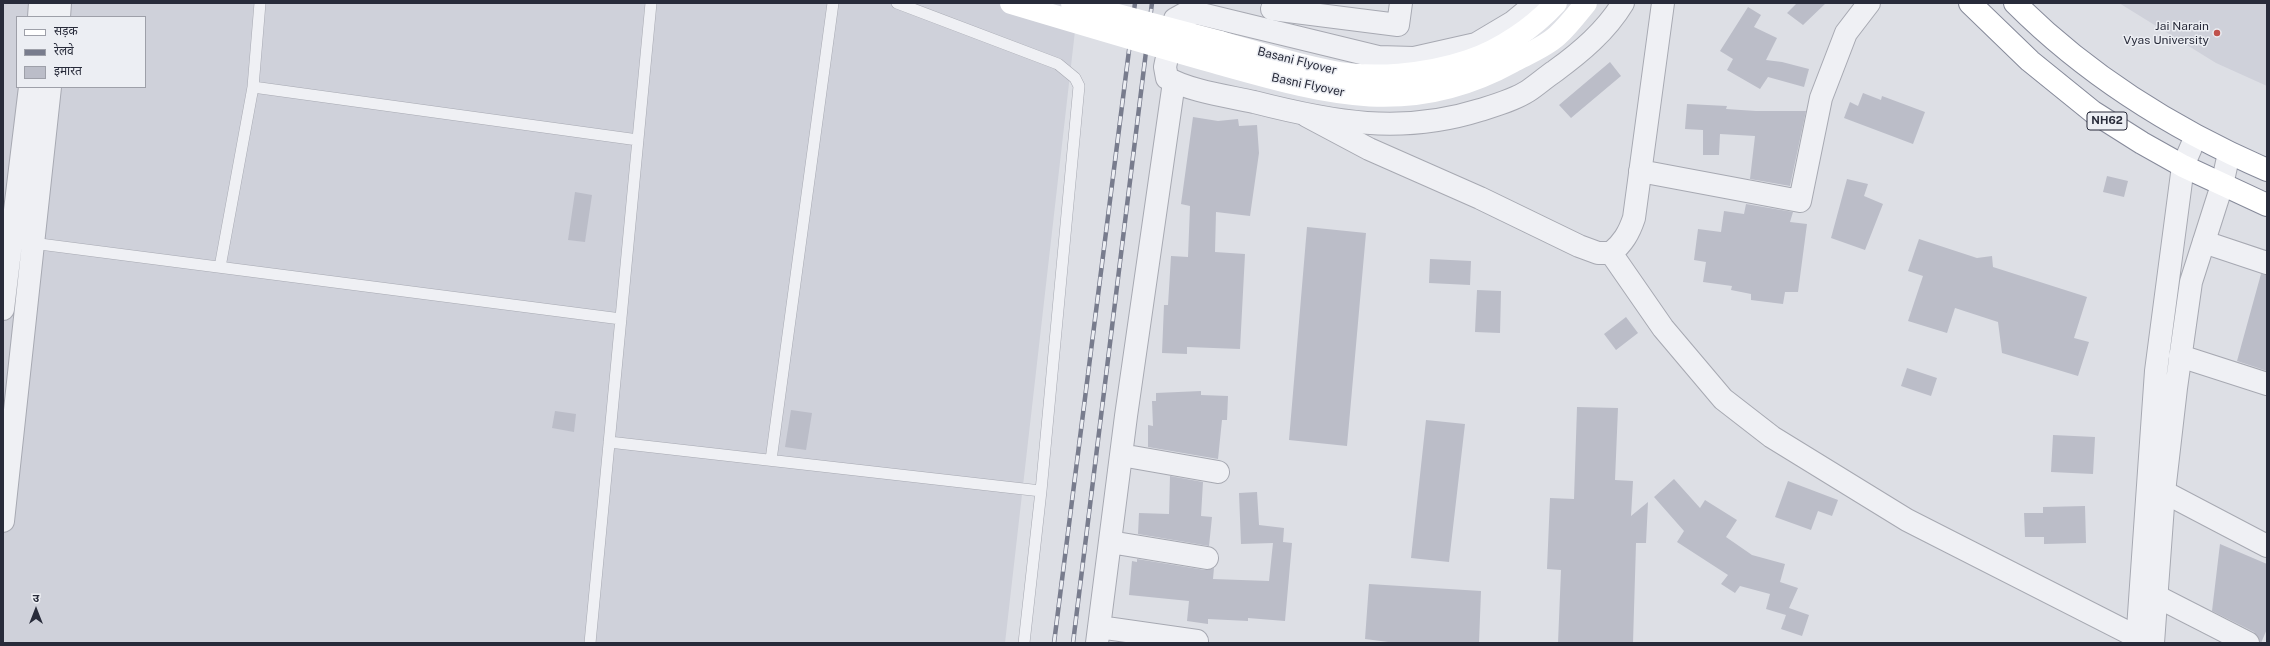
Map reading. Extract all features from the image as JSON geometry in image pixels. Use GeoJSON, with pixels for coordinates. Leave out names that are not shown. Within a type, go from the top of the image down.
{"type":"FeatureCollection","features":[{"type":"Feature","properties":{"kind":"main road","name":"Basni Flyover"},"geometry":{"type":"LineString","coordinates":[[1011,3],[1196,57],[1322,90],[1362,95],[1400,97],[1436,92],[1466,84],[1501,68],[1557,36],[1586,3]]}},
{"type":"Feature","properties":{"kind":"main road","name":"Basani Flyover"},"geometry":{"type":"LineString","coordinates":[[1072,3],[1330,71],[1374,75],[1434,69],[1469,61],[1519,36],[1556,3]]}},
{"type":"Feature","properties":{"kind":"main road","name":"NH62"},"geometry":{"type":"LineString","coordinates":[[1970,3],[2030,61],[2093,112],[2142,143],[2183,166],[2267,205]]}},
{"type":"Feature","properties":{"kind":"main road","name":"NH62"},"geometry":{"type":"LineString","coordinates":[[2015,3],[2032,20],[2110,85],[2160,117],[2229,153],[2267,170]]}},
{"type":"Feature","properties":{"kind":"street"},"geometry":{"type":"LineString","coordinates":[[39,16],[40,3]]}},
{"type":"Feature","properties":{"kind":"street"},"geometry":{"type":"LineString","coordinates":[[59,16],[60,3]]}},
{"type":"Feature","properties":{"kind":"street"},"geometry":{"type":"LineString","coordinates":[[1272,9],[1398,25],[1401,3]]}},
{"type":"Feature","properties":{"kind":"street"},"geometry":{"type":"LineString","coordinates":[[1536,3],[1513,22],[1476,44],[1414,58],[1378,57],[1197,13],[1184,14],[1175,19],[1165,67],[1167,78],[1174,82],[1305,115],[1360,124],[1406,125],[1439,121],[1498,105],[1527,91],[1581,52],[1616,14],[1623,3]]}},
{"type":"Feature","properties":{"kind":"street"},"geometry":{"type":"LineString","coordinates":[[1305,115],[1369,149],[1480,198],[1579,246],[1598,253],[1611,253],[1620,246],[1629,233],[1634,218],[1663,3]]}},
{"type":"Feature","properties":{"kind":"street"},"geometry":{"type":"LineString","coordinates":[[1640,170],[1800,201],[1821,98],[1846,33],[1869,3]]}},
{"type":"Feature","properties":{"kind":"street"},"geometry":{"type":"LineString","coordinates":[[1174,82],[1121,455],[1098,635],[1197,642]]}},
{"type":"Feature","properties":{"kind":"street"},"geometry":{"type":"LineString","coordinates":[[3,309],[10,197],[30,88]]}},
{"type":"Feature","properties":{"kind":"street"},"geometry":{"type":"LineString","coordinates":[[3,521],[50,88]]}},
{"type":"Feature","properties":{"kind":"street"},"geometry":{"type":"LineString","coordinates":[[2143,641],[2156,371],[2183,166],[2196,136]]}},
{"type":"Feature","properties":{"kind":"street"},"geometry":{"type":"LineString","coordinates":[[2143,641],[2158,597],[2164,492],[2180,356],[2191,282],[2222,185],[2229,153]]}},
{"type":"Feature","properties":{"kind":"street"},"geometry":{"type":"LineString","coordinates":[[2204,242],[2267,263]]}},
{"type":"Feature","properties":{"kind":"street"},"geometry":{"type":"LineString","coordinates":[[1611,253],[1663,328],[1723,399],[1772,438],[1906,520],[2143,641]]}},
{"type":"Feature","properties":{"kind":"street"},"geometry":{"type":"LineString","coordinates":[[2180,356],[2267,384]]}},
{"type":"Feature","properties":{"kind":"street"},"geometry":{"type":"LineString","coordinates":[[1121,455],[1218,472]]}},
{"type":"Feature","properties":{"kind":"street"},"geometry":{"type":"LineString","coordinates":[[2164,492],[2267,546]]}},
{"type":"Feature","properties":{"kind":"street"},"geometry":{"type":"LineString","coordinates":[[1110,542],[1207,558]]}},
{"type":"Feature","properties":{"kind":"street"},"geometry":{"type":"LineString","coordinates":[[2158,597],[2248,643]]}},
{"type":"Feature","properties":{"kind":"lane"},"geometry":{"type":"LineString","coordinates":[[220,267],[253,87],[260,3]]}},
{"type":"Feature","properties":{"kind":"lane"},"geometry":{"type":"LineString","coordinates":[[590,643],[651,3]]}},
{"type":"Feature","properties":{"kind":"lane"},"geometry":{"type":"LineString","coordinates":[[771,460],[833,3]]}},
{"type":"Feature","properties":{"kind":"lane"},"geometry":{"type":"LineString","coordinates":[[897,3],[1058,64],[1075,78],[1079,86],[1041,491],[1024,643]]}},
{"type":"Feature","properties":{"kind":"lane"},"geometry":{"type":"LineString","coordinates":[[253,87],[638,140]]}},
{"type":"Feature","properties":{"kind":"lane"},"geometry":{"type":"LineString","coordinates":[[32,243],[621,319]]}},
{"type":"Feature","properties":{"kind":"lane"},"geometry":{"type":"LineString","coordinates":[[609,442],[1041,491]]}},
{"type":"Feature","properties":{"kind":"shaded area"},"geometry":{"type":"Polygon","coordinates":[[[3,3],[1030,3],[1076,22],[1005,643],[3,643],[3,3]]]}},
{"type":"Feature","properties":{"kind":"shaded area","name":"Jai Narain Vyas University"},"geometry":{"type":"Polygon","coordinates":[[[2119,3],[2267,3],[2267,86],[2216,63],[2119,3]]]}},
{"type":"Feature","properties":{"kind":"building"},"geometry":{"type":"Polygon","coordinates":[[[1797,3],[1826,3],[1803,25],[1787,13],[1797,3]]]}},
{"type":"Feature","properties":{"kind":"building"},"geometry":{"type":"Polygon","coordinates":[[[1748,7],[1761,15],[1754,27],[1777,38],[1766,60],[1782,62],[1809,69],[1804,87],[1768,77],[1760,89],[1727,70],[1733,59],[1720,51],[1748,7]]]}},
{"type":"Feature","properties":{"kind":"building"},"geometry":{"type":"Polygon","coordinates":[[[1610,62],[1621,76],[1571,118],[1559,105],[1610,62]]]}},
{"type":"Feature","properties":{"kind":"building"},"geometry":{"type":"Polygon","coordinates":[[[1863,93],[1881,100],[1882,96],[1925,112],[1913,144],[1844,118],[1850,102],[1858,106],[1863,93]]]}},
{"type":"Feature","properties":{"kind":"building"},"geometry":{"type":"Polygon","coordinates":[[[1687,104],[1727,106],[1726,109],[1756,111],[1806,111],[1790,186],[1750,179],[1755,136],[1720,134],[1719,155],[1703,155],[1703,130],[1685,129],[1687,104]]]}},
{"type":"Feature","properties":{"kind":"building"},"geometry":{"type":"Polygon","coordinates":[[[1193,117],[1218,121],[1238,119],[1239,126],[1257,125],[1259,153],[1250,216],[1216,212],[1215,252],[1245,254],[1240,349],[1187,347],[1187,354],[1162,353],[1164,305],[1168,305],[1171,256],[1188,257],[1190,206],[1181,204],[1193,117]]]}},
{"type":"Feature","properties":{"kind":"building"},"geometry":{"type":"Polygon","coordinates":[[[2107,176],[2128,181],[2124,197],[2103,192],[2107,176]]]}},
{"type":"Feature","properties":{"kind":"building"},"geometry":{"type":"Polygon","coordinates":[[[1847,179],[1868,184],[1864,196],[1883,204],[1865,250],[1831,238],[1847,179]]]}},
{"type":"Feature","properties":{"kind":"building"},"geometry":{"type":"Polygon","coordinates":[[[575,192],[592,195],[585,242],[568,240],[575,192]]]}},
{"type":"Feature","properties":{"kind":"building"},"geometry":{"type":"Polygon","coordinates":[[[1746,204],[1793,212],[1790,222],[1807,224],[1798,292],[1785,292],[1783,304],[1751,300],[1751,294],[1731,290],[1732,286],[1703,282],[1706,262],[1694,260],[1698,229],[1721,232],[1724,211],[1744,214],[1746,204]]]}},
{"type":"Feature","properties":{"kind":"building"},"geometry":{"type":"Polygon","coordinates":[[[1307,227],[1366,233],[1347,446],[1289,440],[1307,227]]]}},
{"type":"Feature","properties":{"kind":"building"},"geometry":{"type":"Polygon","coordinates":[[[1919,239],[1977,258],[1992,256],[1993,267],[2087,297],[2074,338],[2089,342],[2078,376],[2002,353],[1998,322],[1955,308],[1947,333],[1908,321],[1923,276],[1908,271],[1919,239]]]}},
{"type":"Feature","properties":{"kind":"building"},"geometry":{"type":"Polygon","coordinates":[[[1430,259],[1471,261],[1470,285],[1429,283],[1430,259]]]}},
{"type":"Feature","properties":{"kind":"building"},"geometry":{"type":"Polygon","coordinates":[[[2261,274],[2267,275],[2267,371],[2237,361],[2261,274]]]}},
{"type":"Feature","properties":{"kind":"building"},"geometry":{"type":"Polygon","coordinates":[[[1477,290],[1501,291],[1500,333],[1475,332],[1477,290]]]}},
{"type":"Feature","properties":{"kind":"building"},"geometry":{"type":"Polygon","coordinates":[[[1626,317],[1638,333],[1616,350],[1604,334],[1626,317]]]}},
{"type":"Feature","properties":{"kind":"building"},"geometry":{"type":"Polygon","coordinates":[[[1907,368],[1937,378],[1931,396],[1901,386],[1907,368]]]}},
{"type":"Feature","properties":{"kind":"building"},"geometry":{"type":"Polygon","coordinates":[[[1201,391],[1201,395],[1228,396],[1227,420],[1222,420],[1218,459],[1148,447],[1148,425],[1153,426],[1152,401],[1156,401],[1156,393],[1201,391]]]}},
{"type":"Feature","properties":{"kind":"building"},"geometry":{"type":"Polygon","coordinates":[[[1577,407],[1618,408],[1615,480],[1633,481],[1631,516],[1648,502],[1646,543],[1636,543],[1633,643],[1558,643],[1561,570],[1547,569],[1550,498],[1574,499],[1577,407]]]}},
{"type":"Feature","properties":{"kind":"building"},"geometry":{"type":"Polygon","coordinates":[[[791,410],[812,413],[806,450],[785,447],[791,410]]]}},
{"type":"Feature","properties":{"kind":"building"},"geometry":{"type":"Polygon","coordinates":[[[555,411],[576,414],[574,432],[552,428],[555,411]]]}},
{"type":"Feature","properties":{"kind":"building"},"geometry":{"type":"Polygon","coordinates":[[[1426,420],[1465,424],[1449,562],[1411,558],[1426,420]]]}},
{"type":"Feature","properties":{"kind":"building"},"geometry":{"type":"Polygon","coordinates":[[[2053,435],[2095,437],[2093,474],[2051,472],[2053,435]]]}},
{"type":"Feature","properties":{"kind":"building"},"geometry":{"type":"Polygon","coordinates":[[[1170,476],[1203,482],[1201,516],[1212,517],[1209,546],[1138,534],[1139,513],[1169,514],[1170,476]]]}},
{"type":"Feature","properties":{"kind":"building"},"geometry":{"type":"Polygon","coordinates":[[[1674,479],[1700,508],[1705,500],[1737,520],[1726,537],[1752,555],[1785,564],[1780,582],[1798,588],[1789,608],[1809,615],[1802,636],[1781,629],[1786,615],[1766,609],[1770,594],[1740,586],[1735,593],[1721,584],[1728,575],[1677,542],[1684,531],[1654,497],[1674,479]]]}},
{"type":"Feature","properties":{"kind":"building"},"geometry":{"type":"Polygon","coordinates":[[[1788,481],[1838,500],[1832,516],[1818,511],[1811,530],[1775,517],[1788,481]]]}},
{"type":"Feature","properties":{"kind":"building"},"geometry":{"type":"Polygon","coordinates":[[[1257,492],[1259,525],[1284,528],[1283,542],[1292,543],[1285,621],[1248,618],[1248,621],[1208,619],[1208,624],[1187,621],[1189,601],[1129,595],[1132,561],[1137,562],[1137,559],[1205,570],[1214,568],[1213,579],[1269,581],[1273,543],[1241,544],[1239,493],[1257,492]]]}},
{"type":"Feature","properties":{"kind":"building"},"geometry":{"type":"Polygon","coordinates":[[[2085,506],[2086,543],[2044,544],[2044,537],[2025,537],[2024,513],[2043,513],[2043,507],[2085,506]]]}},
{"type":"Feature","properties":{"kind":"building"},"geometry":{"type":"Polygon","coordinates":[[[2220,544],[2267,564],[2267,629],[2261,643],[2254,632],[2212,611],[2220,544]]]}},
{"type":"Feature","properties":{"kind":"building"},"geometry":{"type":"Polygon","coordinates":[[[1369,584],[1481,591],[1479,643],[1396,643],[1365,639],[1369,584]]]}},
{"type":"Feature","properties":{"kind":"railway"},"geometry":{"type":"LineString","coordinates":[[1054,643],[1135,3]]}},
{"type":"Feature","properties":{"kind":"railway"},"geometry":{"type":"LineString","coordinates":[[1073,643],[1152,3]]}},
{"type":"Feature","properties":{"kind":"place","name":"Jai Narain Vyas University"},"geometry":{"type":"Point","coordinates":[2217,33]}}]}
